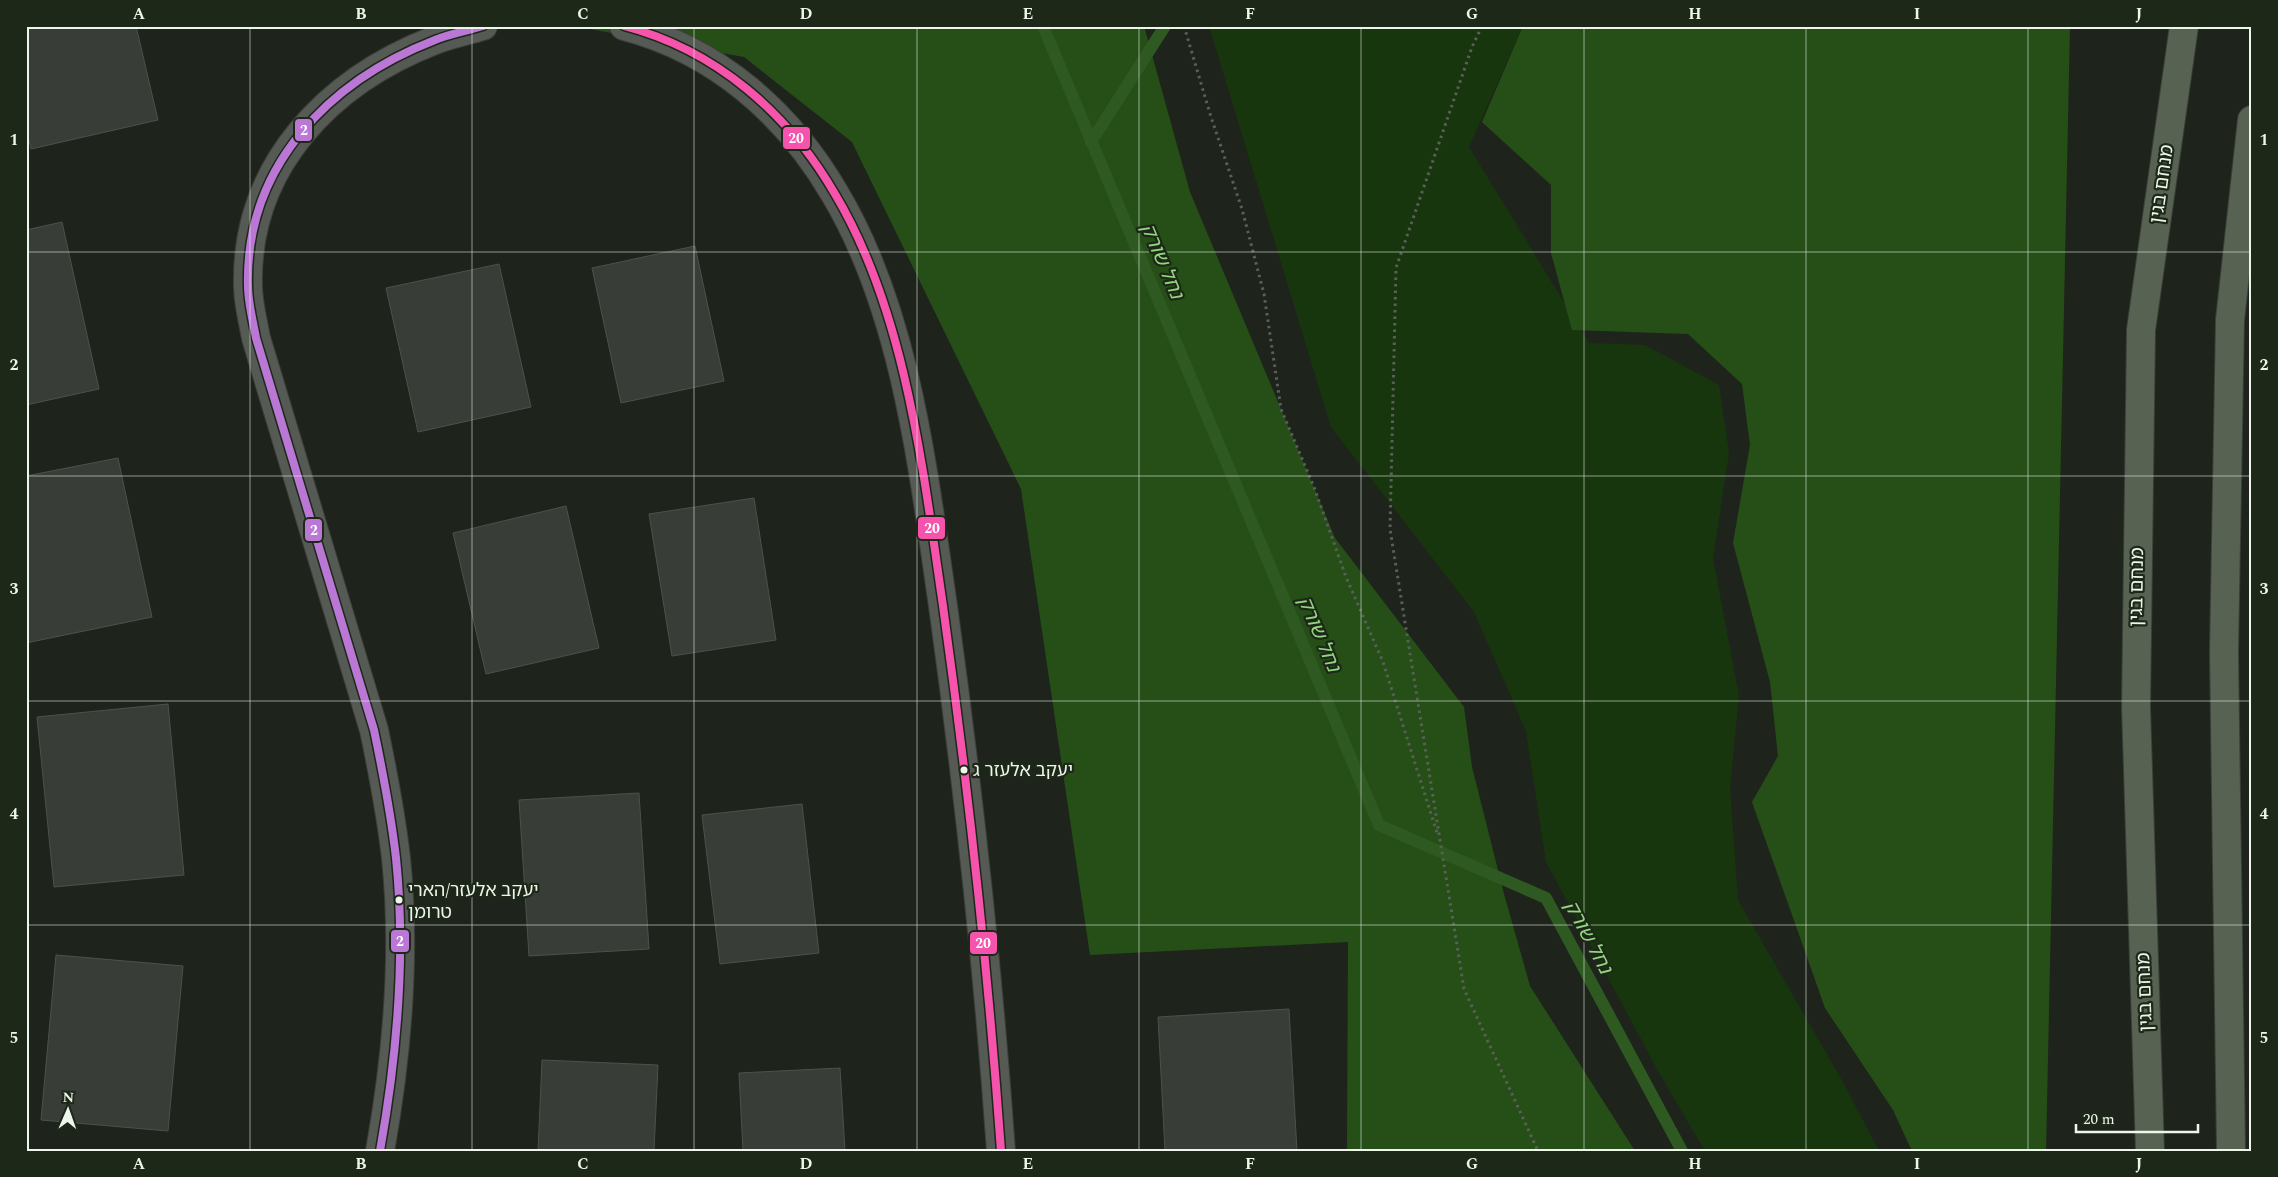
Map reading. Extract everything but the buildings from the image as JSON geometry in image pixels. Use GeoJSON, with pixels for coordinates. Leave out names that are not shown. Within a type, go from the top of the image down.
{"type":"FeatureCollection","features":[{"type":"Feature","properties":{"kind":"highway","name":"מנחם בגין"},"geometry":{"type":"LineString","coordinates":[[2150,1151],[2136,707],[2141,330],[2184,26]]}},
{"type":"Feature","properties":{"kind":"highway"},"geometry":{"type":"LineString","coordinates":[[2231,1151],[2224,652],[2230,320],[2252,120]]}},
{"type":"Feature","properties":{"kind":"street"},"geometry":{"type":"LineString","coordinates":[[380,1151],[394,1059],[398,992],[399,926],[396,860],[387,795],[374,730],[256,338],[248,287],[250,238],[267,185],[285,153],[314,117],[350,86],[391,60],[436,40],[483,26]]}},
{"type":"Feature","properties":{"kind":"street"},"geometry":{"type":"LineString","coordinates":[[624,26],[673,42],[718,66],[760,98],[800,141],[840,203],[868,260],[888,321],[915,430],[951,667],[979,904],[1001,1151]]}},
{"type":"Feature","properties":{"kind":"path"},"geometry":{"type":"LineString","coordinates":[[1184,26],[1211,117],[1242,209],[1264,294],[1281,408],[1314,487],[1346,577],[1383,662],[1441,846]]}},
{"type":"Feature","properties":{"kind":"path"},"geometry":{"type":"LineString","coordinates":[[1482,26],[1472,47],[1396,268],[1390,529],[1464,989],[1538,1151]]}},
{"type":"Feature","properties":{"kind":"green space"},"geometry":{"type":"Polygon","coordinates":[[[573,26],[1144,26],[1190,192],[1335,538],[1464,707],[1472,767],[1504,894],[1530,986],[1635,1151],[1347,1151],[1348,942],[1090,955],[1021,489],[852,142],[744,57],[573,26]]]}},
{"type":"Feature","properties":{"kind":"green space"},"geometry":{"type":"Polygon","coordinates":[[[1209,26],[1523,26],[1469,147],[1589,343],[1645,345],[1719,385],[1729,453],[1713,558],[1739,696],[1730,788],[1738,900],[1844,1084],[1879,1151],[1705,1151],[1658,1071],[1546,862],[1526,731],[1474,612],[1331,427],[1209,26]]]}},
{"type":"Feature","properties":{"kind":"green space"},"geometry":{"type":"Polygon","coordinates":[[[1523,26],[2070,26],[2046,1151],[1912,1151],[1893,1110],[1825,1008],[1752,802],[1778,756],[1770,682],[1733,543],[1750,445],[1742,384],[1688,334],[1572,330],[1551,253],[1551,185],[1482,122],[1523,26]]]}},
{"type":"Feature","properties":{"kind":"waterway","name":"נחל שורק"},"geometry":{"type":"LineString","coordinates":[[1043,26],[1379,825],[1546,898],[1682,1151]]}},
{"type":"Feature","properties":{"kind":"waterway"},"geometry":{"type":"LineString","coordinates":[[1091,142],[1165,26]]}},
{"type":"Feature","properties":{"kind":"transit line","name":"2"},"geometry":{"type":"LineString","coordinates":[[380,1151],[391,1079],[400,968],[399,895],[392,826],[374,730],[256,338],[248,292],[251,243],[261,203],[278,166],[301,133],[328,104],[361,79],[396,57],[441,38],[483,26]]}},
{"type":"Feature","properties":{"kind":"transit line","name":"20"},"geometry":{"type":"LineString","coordinates":[[624,26],[658,37],[689,51],[719,68],[772,112],[795,137],[835,194],[859,240],[879,289],[895,341],[919,447],[943,606],[976,878],[990,1014],[1001,1151]]}},
{"type":"Feature","properties":{"kind":"place","name":"יעקב אלעזר ג"},"geometry":{"type":"Point","coordinates":[964,770]}},
{"type":"Feature","properties":{"kind":"place","name":"יעקב אלעזר/הארי טרומן"},"geometry":{"type":"Point","coordinates":[399,900]}}]}
